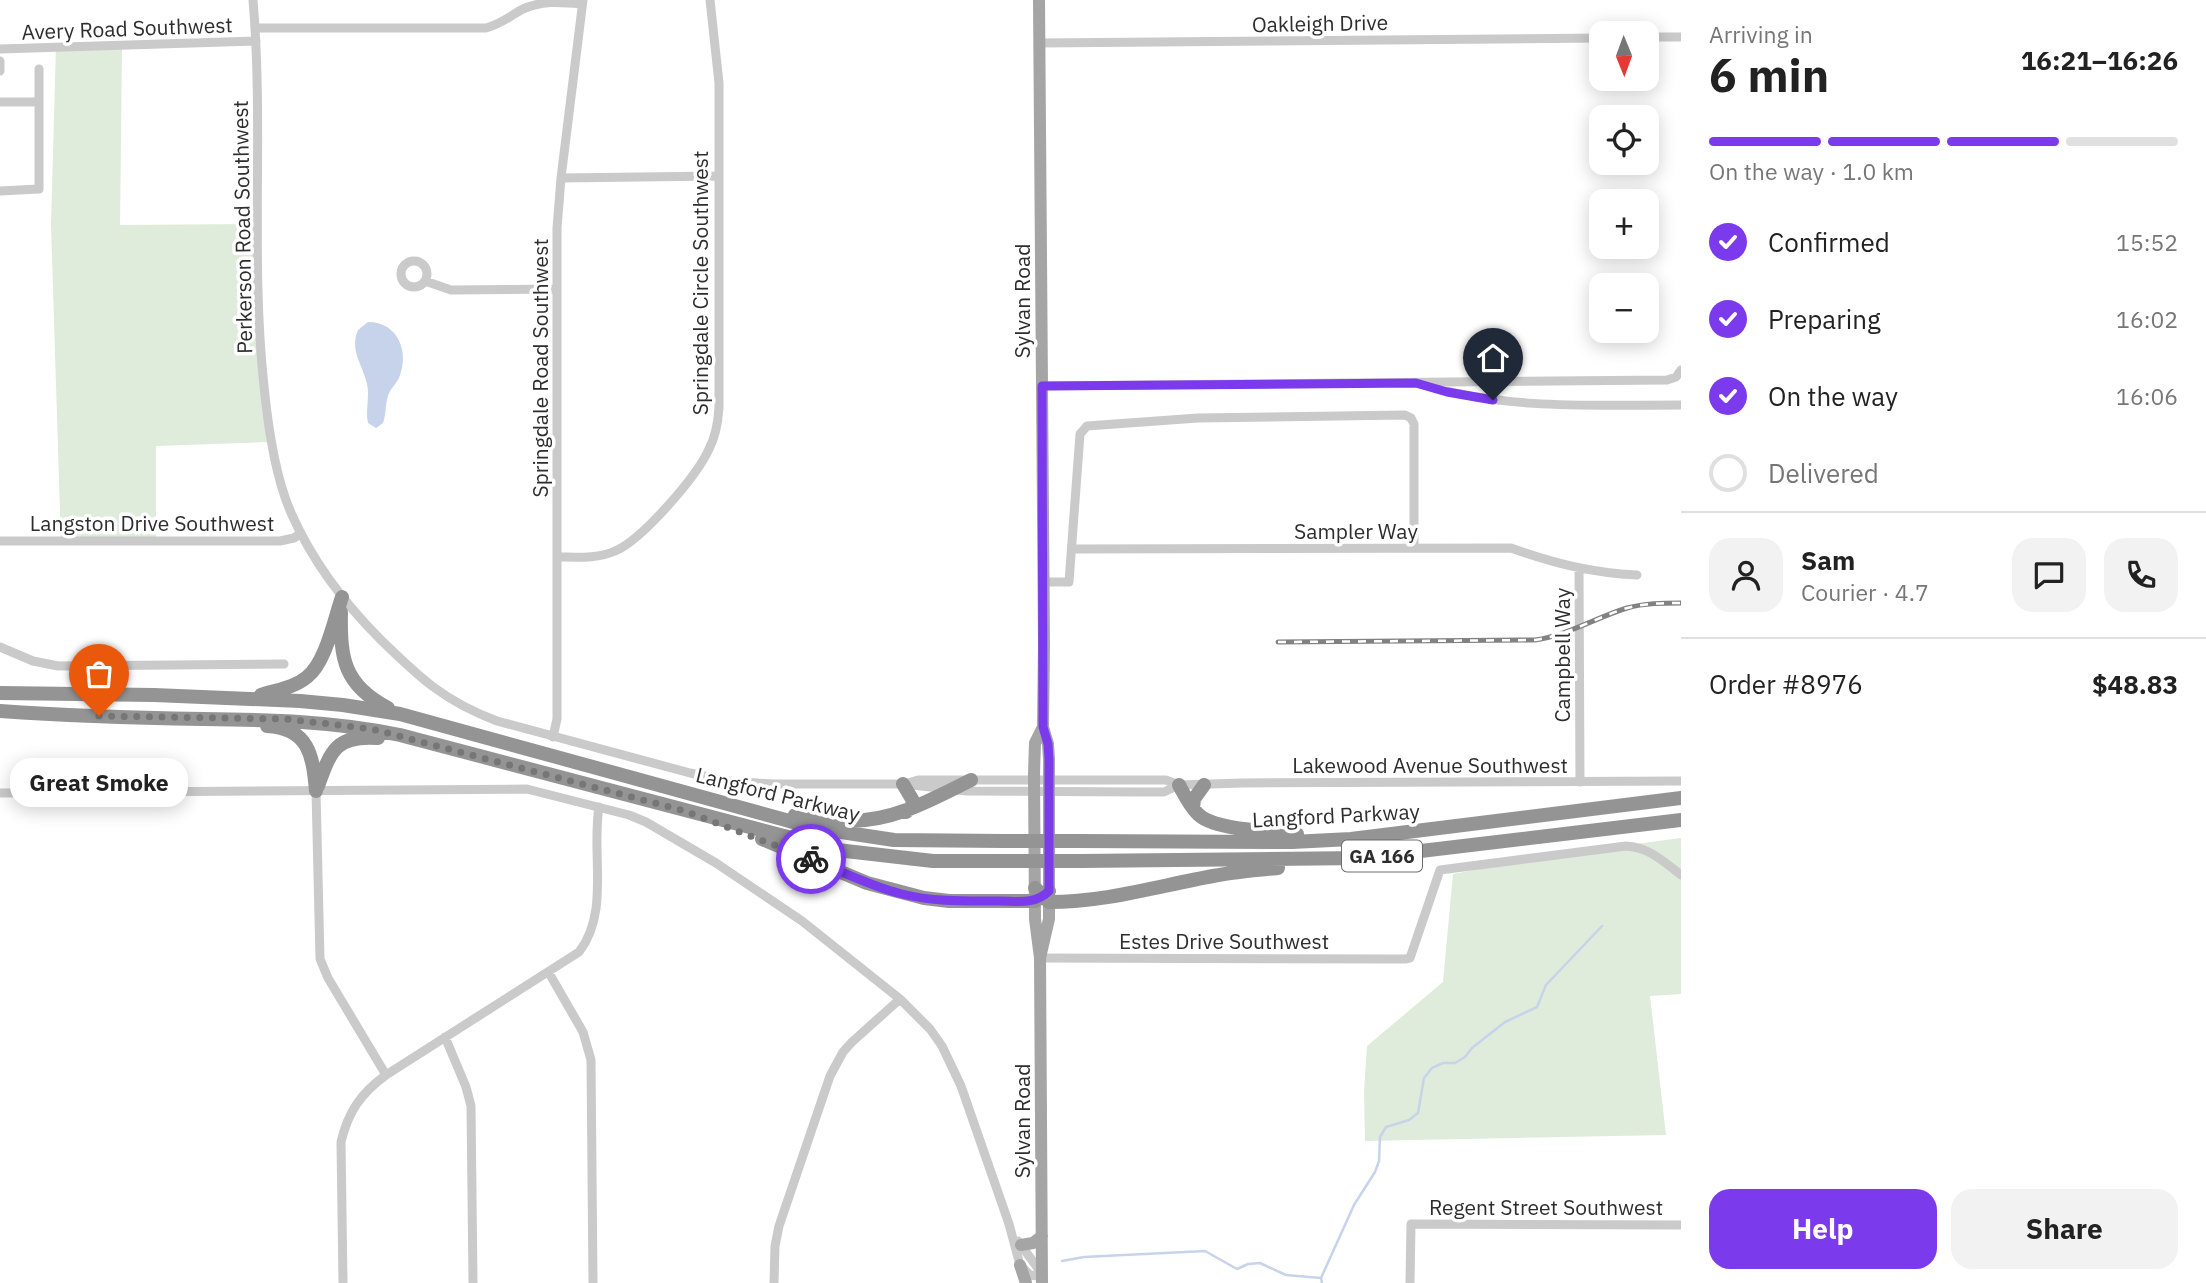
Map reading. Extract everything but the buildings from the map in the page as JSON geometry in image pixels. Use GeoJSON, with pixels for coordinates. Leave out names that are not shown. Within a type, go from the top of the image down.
{"type":"FeatureCollection","features":[{"type":"Feature","properties":{"kind":"highway"},"geometry":{"type":"LineString","coordinates":[[249,698],[291,686],[307,677],[319,662],[342,597]]}},
{"type":"Feature","properties":{"kind":"highway"},"geometry":{"type":"LineString","coordinates":[[342,597],[340,642],[347,669],[366,695],[400,715]]}},
{"type":"Feature","properties":{"kind":"highway","name":"Langford Parkway"},"geometry":{"type":"LineString","coordinates":[[0,693],[249,698],[344,705],[400,715],[815,828],[867,838],[912,841],[1292,842],[1351,839],[1681,798]]}},
{"type":"Feature","properties":{"kind":"highway","name":"Langford Parkway"},"geometry":{"type":"LineString","coordinates":[[0,713],[286,719],[345,724],[827,847],[933,861],[1362,858],[1681,820]]}},
{"type":"Feature","properties":{"kind":"highway"},"geometry":{"type":"LineString","coordinates":[[202,719],[222,724],[282,727],[299,736],[314,759],[316,791]]}},
{"type":"Feature","properties":{"kind":"highway"},"geometry":{"type":"LineString","coordinates":[[316,791],[334,749],[344,741],[360,737],[417,741]]}},
{"type":"Feature","properties":{"kind":"highway"},"geometry":{"type":"LineString","coordinates":[[739,807],[847,822],[877,820],[906,811],[971,780]]}},
{"type":"Feature","properties":{"kind":"highway"},"geometry":{"type":"LineString","coordinates":[[903,784],[913,805],[906,811]]}},
{"type":"Feature","properties":{"kind":"highway"},"geometry":{"type":"LineString","coordinates":[[1179,785],[1193,808],[1204,819],[1223,825],[1351,839]]}},
{"type":"Feature","properties":{"kind":"highway"},"geometry":{"type":"LineString","coordinates":[[1193,808],[1194,799],[1204,785]]}},
{"type":"Feature","properties":{"kind":"highway"},"geometry":{"type":"LineString","coordinates":[[685,811],[785,847],[867,883],[900,894],[949,901],[1042,896],[1102,900],[1216,875],[1362,858]]}},
{"type":"Feature","properties":{"kind":"main road","name":"Sylvan Road"},"geometry":{"type":"LineString","coordinates":[[1039,0],[1043,727],[1048,744],[1049,786],[1042,896]]}},
{"type":"Feature","properties":{"kind":"main road","name":"Sylvan Road"},"geometry":{"type":"LineString","coordinates":[[1042,1278],[1040,958],[1049,919],[1042,896],[1035,743],[1043,727]]}},
{"type":"Feature","properties":{"kind":"main road"},"geometry":{"type":"LineString","coordinates":[[1021,1245],[1033,1243],[1042,1236]]}},
{"type":"Feature","properties":{"kind":"main road"},"geometry":{"type":"LineString","coordinates":[[1020,1265],[1026,1283]]}},
{"type":"Feature","properties":{"kind":"street","name":"Perkerson Road Southwest"},"geometry":{"type":"LineString","coordinates":[[253,0],[256,41],[256,292],[260,348],[267,418],[291,514],[342,597],[363,622],[434,690],[468,710],[553,737]]}},
{"type":"Feature","properties":{"kind":"street","name":"Springdale Circle Southwest"},"geometry":{"type":"LineString","coordinates":[[557,557],[601,555],[631,543],[696,472],[711,446],[717,427],[719,83],[710,0]]}},
{"type":"Feature","properties":{"kind":"street"},"geometry":{"type":"LineString","coordinates":[[255,28],[486,28],[501,24],[539,3],[583,2]]}},
{"type":"Feature","properties":{"kind":"street","name":"Springdale Road Southwest"},"geometry":{"type":"LineString","coordinates":[[553,737],[557,719],[557,289],[561,177],[583,2]]}},
{"type":"Feature","properties":{"kind":"street"},"geometry":{"type":"LineString","coordinates":[[1659,37],[1681,37]]}},
{"type":"Feature","properties":{"kind":"street","name":"Oakleigh Drive"},"geometry":{"type":"LineString","coordinates":[[1040,43],[1589,38]]}},
{"type":"Feature","properties":{"kind":"street","name":"Avery Road Southwest"},"geometry":{"type":"LineString","coordinates":[[0,49],[256,41]]}},
{"type":"Feature","properties":{"kind":"street"},"geometry":{"type":"LineString","coordinates":[[0,61],[0,71]]}},
{"type":"Feature","properties":{"kind":"street"},"geometry":{"type":"LineString","coordinates":[[0,191],[39,189],[39,69]]}},
{"type":"Feature","properties":{"kind":"street"},"geometry":{"type":"LineString","coordinates":[[0,102],[39,102]]}},
{"type":"Feature","properties":{"kind":"street"},"geometry":{"type":"LineString","coordinates":[[561,177],[719,176]]}},
{"type":"Feature","properties":{"kind":"street"},"geometry":{"type":"LineString","coordinates":[[425,281],[451,290],[557,289]]}},
{"type":"Feature","properties":{"kind":"street"},"geometry":{"type":"LineString","coordinates":[[1042,386],[1649,381],[1676,377],[1681,370]]}},
{"type":"Feature","properties":{"kind":"street"},"geometry":{"type":"LineString","coordinates":[[1416,383],[1447,392],[1508,402],[1681,405]]}},
{"type":"Feature","properties":{"kind":"street"},"geometry":{"type":"LineString","coordinates":[[1044,582],[1069,582],[1080,434],[1084,428],[1198,418],[1405,415],[1411,418],[1414,424],[1414,548]]}},
{"type":"Feature","properties":{"kind":"street","name":"Langston Drive Southwest"},"geometry":{"type":"LineString","coordinates":[[0,541],[280,541],[302,533]]}},
{"type":"Feature","properties":{"kind":"street","name":"Sampler Way"},"geometry":{"type":"LineString","coordinates":[[1072,549],[1511,548],[1579,569],[1637,575]]}},
{"type":"Feature","properties":{"kind":"street","name":"Campbell Way"},"geometry":{"type":"LineString","coordinates":[[1579,569],[1580,782]]}},
{"type":"Feature","properties":{"kind":"street"},"geometry":{"type":"LineString","coordinates":[[0,647],[33,661],[58,666],[284,664]]}},
{"type":"Feature","properties":{"kind":"street","name":"Lakewood Avenue Southwest"},"geometry":{"type":"LineString","coordinates":[[553,737],[690,774],[729,781],[773,784],[903,784],[951,790],[1166,780],[1179,785],[1253,782],[1681,780]]}},
{"type":"Feature","properties":{"kind":"street","name":"Lakewood Avenue Southwest"},"geometry":{"type":"LineString","coordinates":[[903,784],[918,780],[971,780],[1035,786]]}},
{"type":"Feature","properties":{"kind":"street"},"geometry":{"type":"LineString","coordinates":[[0,793],[527,789],[646,822],[716,863],[802,922],[900,999],[930,1029],[953,1067],[1009,1224],[1020,1265],[1030,1275],[1042,1278]]}},
{"type":"Feature","properties":{"kind":"street"},"geometry":{"type":"LineString","coordinates":[[316,791],[320,959],[328,978],[386,1075]]}},
{"type":"Feature","properties":{"kind":"street"},"geometry":{"type":"LineString","coordinates":[[343,1283],[341,1142],[355,1103],[369,1087],[386,1075],[579,952],[588,941],[596,912],[596,822],[599,807]]}},
{"type":"Feature","properties":{"kind":"street","name":"Estes Drive Southwest"},"geometry":{"type":"LineString","coordinates":[[1040,958],[1407,959],[1410,958],[1440,870],[1638,846],[1651,852],[1681,875]]}},
{"type":"Feature","properties":{"kind":"street"},"geometry":{"type":"LineString","coordinates":[[549,973],[583,1032],[591,1060],[593,1283]]}},
{"type":"Feature","properties":{"kind":"street"},"geometry":{"type":"LineString","coordinates":[[774,1283],[775,1246],[779,1226],[830,1076],[843,1052],[855,1038],[900,999]]}},
{"type":"Feature","properties":{"kind":"street"},"geometry":{"type":"LineString","coordinates":[[445,1037],[471,1106],[473,1283]]}},
{"type":"Feature","properties":{"kind":"street"},"geometry":{"type":"LineString","coordinates":[[1009,1224],[1042,1278]]}},
{"type":"Feature","properties":{"kind":"street","name":"Regent Street Southwest"},"geometry":{"type":"LineString","coordinates":[[1410,1283],[1411,1224],[1681,1225]]}},
{"type":"Feature","properties":{"kind":"green space"},"geometry":{"type":"Polygon","coordinates":[[[122,46],[120,225],[253,224],[267,442],[156,446],[156,538],[61,543],[51,225],[56,47],[122,46]]]}},
{"type":"Feature","properties":{"kind":"green space"},"geometry":{"type":"Polygon","coordinates":[[[1681,838],[1681,994],[1650,996],[1666,1135],[1365,1141],[1367,1046],[1443,982],[1453,874],[1561,854],[1681,838]]]}},
{"type":"Feature","properties":{"kind":"water"},"geometry":{"type":"Polygon","coordinates":[[[368,322],[378,323],[394,333],[399,340],[403,358],[399,378],[388,396],[383,423],[376,428],[368,423],[367,384],[355,344],[358,330],[368,322]]]}},
{"type":"Feature","properties":{"kind":"waterway"},"geometry":{"type":"LineString","coordinates":[[1322,1283],[1321,1278],[1354,1205],[1375,1172],[1379,1161],[1380,1137],[1386,1127],[1409,1120],[1418,1113],[1424,1078],[1432,1068],[1443,1063],[1455,1063],[1465,1057],[1472,1048],[1505,1022],[1537,1007],[1546,985],[1602,926]]}},
{"type":"Feature","properties":{"kind":"waterway"},"geometry":{"type":"LineString","coordinates":[[1062,1261],[1084,1257],[1205,1251],[1237,1269],[1260,1263],[1286,1275],[1321,1278]]}},
{"type":"Feature","properties":{"kind":"railway"},"geometry":{"type":"LineString","coordinates":[[1278,642],[1535,640],[1559,634],[1627,608],[1647,604],[1681,603]]}},
{"type":"Feature","properties":{"kind":"way so far"},"geometry":{"type":"LineString","coordinates":[[99,716],[286,719],[372,729],[685,811],[811,859]]}},
{"type":"Feature","properties":{"kind":"place","name":"Great Smoke"},"geometry":{"type":"Point","coordinates":[99,716]}},
{"type":"Feature","properties":{"kind":"route"},"geometry":{"type":"LineString","coordinates":[[811,859],[867,883],[900,894],[924,898],[949,901],[1035,901],[1049,891],[1049,759],[1043,727],[1042,386],[1416,383],[1447,392],[1493,400]]}}]}
